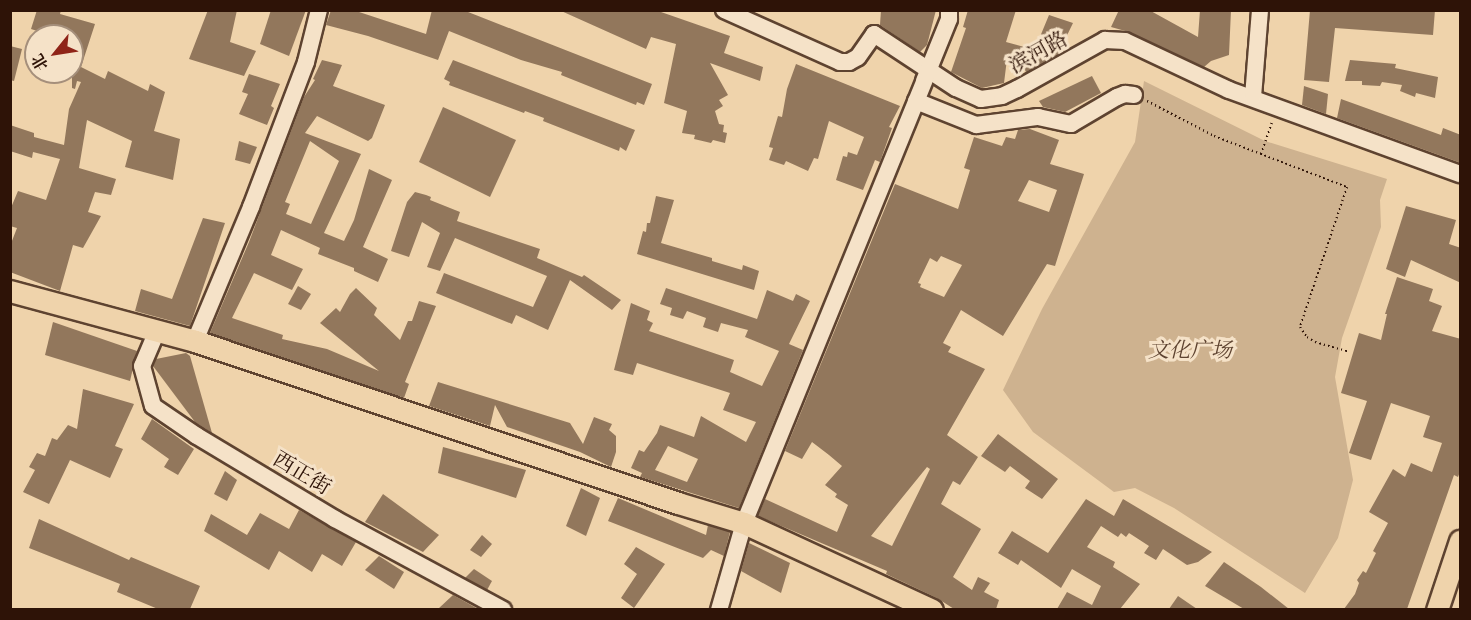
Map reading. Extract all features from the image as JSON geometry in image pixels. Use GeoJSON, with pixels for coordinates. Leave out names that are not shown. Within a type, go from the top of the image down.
{"type":"FeatureCollection","features":[{"type":"Feature","properties":{"kind":"main road"},"geometry":{"type":"LineString","coordinates":[[10,291],[195,341],[744,523],[932,609]]}},
{"type":"Feature","properties":{"kind":"main road"},"geometry":{"type":"LineString","coordinates":[[1437,609],[1461,541]]}},
{"type":"Feature","properties":{"kind":"street"},"geometry":{"type":"LineString","coordinates":[[195,341],[251,207],[306,62],[319,10]]}},
{"type":"Feature","properties":{"kind":"street","name":"滨河路"},"geometry":{"type":"LineString","coordinates":[[724,10],[840,62],[849,62],[858,57],[874,34],[929,68],[956,88],[981,99],[990,99],[1017,89],[1105,40],[1114,38],[1135,44],[1229,90],[1461,174]]}},
{"type":"Feature","properties":{"kind":"street"},"geometry":{"type":"LineString","coordinates":[[719,609],[744,523],[949,19],[949,10]]}},
{"type":"Feature","properties":{"kind":"street"},"geometry":{"type":"LineString","coordinates":[[1253,97],[1260,10]]}},
{"type":"Feature","properties":{"kind":"street"},"geometry":{"type":"LineString","coordinates":[[916,101],[976,125],[1038,117],[1071,124],[1117,97],[1125,94],[1134,96]]}},
{"type":"Feature","properties":{"kind":"street","name":"西正街"},"geometry":{"type":"LineString","coordinates":[[157,331],[142,366],[153,406],[197,436],[335,519],[503,609]]}},
{"type":"Feature","properties":{"kind":"path"},"geometry":{"type":"LineString","coordinates":[[1134,96],[1214,136],[1347,187],[1300,327],[1306,336],[1315,342],[1349,352]]}},
{"type":"Feature","properties":{"kind":"path"},"geometry":{"type":"LineString","coordinates":[[1261,154],[1273,119]]}},
{"type":"Feature","properties":{"kind":"green space","name":"文化广场"},"geometry":{"type":"Polygon","coordinates":[[[1144,81],[1265,141],[1387,179],[1380,200],[1381,227],[1342,338],[1335,377],[1353,480],[1338,538],[1305,593],[1174,508],[1135,488],[1114,492],[1033,432],[1003,390],[1042,309],[1135,142],[1144,81]]]}},
{"type":"Feature","properties":{"kind":"building"},"geometry":{"type":"Polygon","coordinates":[[[37,10],[61,10],[60,14],[95,24],[84,58],[84,24],[33,24],[37,10]]]}},
{"type":"Feature","properties":{"kind":"building"},"geometry":{"type":"Polygon","coordinates":[[[208,10],[237,10],[230,42],[256,51],[244,76],[189,59],[208,10]]]}},
{"type":"Feature","properties":{"kind":"building"},"geometry":{"type":"Polygon","coordinates":[[[271,10],[306,10],[289,56],[260,44],[271,10]]]}},
{"type":"Feature","properties":{"kind":"building"},"geometry":{"type":"Polygon","coordinates":[[[331,10],[353,10],[426,34],[432,10],[463,10],[652,84],[644,105],[637,102],[636,105],[561,75],[562,72],[521,60],[449,31],[438,60],[368,36],[326,25],[331,10]]]}},
{"type":"Feature","properties":{"kind":"building"},"geometry":{"type":"Polygon","coordinates":[[[559,10],[662,10],[661,12],[730,36],[724,53],[763,67],[760,81],[710,63],[728,95],[719,100],[723,106],[715,111],[719,124],[724,125],[723,132],[727,133],[725,143],[694,139],[695,135],[682,133],[687,111],[664,103],[676,44],[651,37],[646,49],[559,10]]]}},
{"type":"Feature","properties":{"kind":"building"},"geometry":{"type":"Polygon","coordinates":[[[881,10],[936,10],[927,45],[920,52],[880,25],[881,10]]]}},
{"type":"Feature","properties":{"kind":"building"},"geometry":{"type":"Polygon","coordinates":[[[968,10],[1016,10],[1006,42],[1028,48],[1037,44],[1049,15],[1073,23],[1058,54],[1026,72],[1024,68],[1007,59],[1004,83],[982,88],[951,72],[966,28],[963,27],[968,10]]]}},
{"type":"Feature","properties":{"kind":"building"},"geometry":{"type":"Polygon","coordinates":[[[1119,10],[1149,10],[1198,37],[1200,10],[1231,10],[1229,55],[1211,61],[1204,67],[1129,32],[1111,27],[1119,10]]]}},
{"type":"Feature","properties":{"kind":"building"},"geometry":{"type":"Polygon","coordinates":[[[1310,10],[1435,10],[1433,35],[1335,28],[1329,82],[1304,80],[1310,10]]]}},
{"type":"Feature","properties":{"kind":"building"},"geometry":{"type":"Polygon","coordinates":[[[10,46],[22,49],[14,81],[10,80],[10,46]]]}},
{"type":"Feature","properties":{"kind":"building"},"geometry":{"type":"Polygon","coordinates":[[[322,60],[342,65],[333,86],[385,105],[372,138],[368,141],[317,116],[305,133],[361,154],[324,233],[344,241],[354,220],[369,169],[392,180],[363,247],[388,259],[378,282],[354,271],[354,268],[318,254],[320,248],[281,230],[271,255],[303,269],[292,290],[254,273],[232,318],[283,335],[282,339],[327,349],[379,371],[320,323],[336,308],[340,312],[356,288],[377,308],[374,315],[400,340],[408,321],[412,321],[419,301],[436,306],[405,382],[409,384],[404,398],[210,333],[249,242],[304,97],[315,80],[313,79],[322,60]],[[310,141],[285,202],[290,204],[286,214],[311,224],[339,161],[310,141]]]}},
{"type":"Feature","properties":{"kind":"building"},"geometry":{"type":"Polygon","coordinates":[[[453,60],[635,130],[626,151],[620,147],[619,151],[543,121],[544,118],[525,111],[524,113],[449,85],[450,82],[444,79],[453,60]]]}},
{"type":"Feature","properties":{"kind":"building"},"geometry":{"type":"Polygon","coordinates":[[[1350,60],[1396,64],[1395,68],[1438,77],[1435,98],[1416,93],[1415,97],[1400,91],[1402,85],[1382,82],[1380,86],[1362,85],[1362,81],[1345,81],[1350,60]]]}},
{"type":"Feature","properties":{"kind":"building"},"geometry":{"type":"Polygon","coordinates":[[[796,64],[900,106],[889,127],[892,128],[880,162],[875,160],[863,190],[836,180],[843,156],[847,157],[848,152],[857,155],[864,137],[829,121],[818,159],[814,158],[808,171],[786,161],[784,165],[769,160],[773,148],[769,147],[778,116],[782,117],[787,89],[796,64]]]}},
{"type":"Feature","properties":{"kind":"building"},"geometry":{"type":"Polygon","coordinates":[[[84,68],[105,79],[108,71],[148,91],[150,84],[165,92],[154,131],[180,139],[173,180],[125,167],[132,141],[87,120],[79,168],[116,179],[111,195],[95,192],[88,212],[101,216],[83,248],[73,245],[60,291],[10,272],[10,246],[17,228],[10,226],[10,210],[18,191],[46,200],[60,159],[33,152],[32,158],[10,151],[10,125],[34,133],[34,137],[64,145],[69,109],[80,84],[84,84],[84,68]]]}},
{"type":"Feature","properties":{"kind":"building"},"geometry":{"type":"Polygon","coordinates":[[[249,74],[280,84],[271,106],[274,108],[267,125],[239,114],[248,94],[242,92],[249,74]]]}},
{"type":"Feature","properties":{"kind":"building"},"geometry":{"type":"Polygon","coordinates":[[[1092,76],[1101,93],[1065,112],[1043,107],[1039,101],[1092,76]]]}},
{"type":"Feature","properties":{"kind":"building"},"geometry":{"type":"Polygon","coordinates":[[[1304,86],[1328,94],[1326,114],[1302,105],[1304,86]]]}},
{"type":"Feature","properties":{"kind":"building"},"geometry":{"type":"Polygon","coordinates":[[[1341,99],[1441,135],[1443,128],[1461,135],[1461,163],[1337,118],[1341,99]]]}},
{"type":"Feature","properties":{"kind":"building"},"geometry":{"type":"Polygon","coordinates":[[[443,107],[516,140],[490,197],[419,162],[443,107]]]}},
{"type":"Feature","properties":{"kind":"building"},"geometry":{"type":"Polygon","coordinates":[[[1030,129],[1059,140],[1050,164],[1084,174],[1055,266],[1047,264],[1003,336],[961,310],[943,343],[951,347],[948,352],[985,369],[947,435],[978,457],[960,485],[953,481],[941,504],[981,529],[953,577],[972,590],[978,577],[990,583],[984,592],[999,600],[996,609],[954,609],[937,598],[886,574],[887,571],[758,516],[765,499],[837,532],[848,505],[835,497],[837,494],[825,485],[842,466],[812,442],[802,459],[785,451],[895,184],[958,209],[970,170],[964,168],[974,137],[1002,146],[1006,137],[1015,139],[1018,130],[1030,129]],[[1029,180],[1018,201],[1049,212],[1057,190],[1029,180]],[[941,256],[937,262],[930,258],[918,283],[921,284],[920,287],[944,297],[962,265],[941,256]],[[927,467],[871,536],[892,546],[930,469],[927,467]]]}},
{"type":"Feature","properties":{"kind":"building"},"geometry":{"type":"Polygon","coordinates":[[[239,141],[257,147],[250,164],[235,160],[239,141]]]}},
{"type":"Feature","properties":{"kind":"building"},"geometry":{"type":"Polygon","coordinates":[[[415,192],[431,197],[430,200],[460,212],[457,221],[540,249],[537,258],[582,277],[584,275],[621,300],[612,310],[570,280],[548,330],[516,315],[512,324],[436,293],[444,273],[533,307],[547,276],[455,238],[440,271],[427,267],[440,233],[422,222],[409,257],[391,251],[407,202],[415,192]]]}},
{"type":"Feature","properties":{"kind":"building"},"geometry":{"type":"Polygon","coordinates":[[[656,196],[674,200],[661,243],[712,258],[712,261],[742,270],[743,265],[759,271],[754,290],[637,254],[643,231],[646,232],[647,223],[650,223],[656,196]]]}},
{"type":"Feature","properties":{"kind":"building"},"geometry":{"type":"Polygon","coordinates":[[[1406,206],[1456,220],[1449,244],[1461,248],[1461,283],[1411,260],[1405,277],[1386,269],[1406,206]]]}},
{"type":"Feature","properties":{"kind":"building"},"geometry":{"type":"Polygon","coordinates":[[[203,218],[225,223],[190,326],[135,311],[141,289],[172,299],[203,218]]]}},
{"type":"Feature","properties":{"kind":"building"},"geometry":{"type":"Polygon","coordinates":[[[1397,277],[1433,289],[1429,301],[1442,306],[1432,331],[1461,339],[1461,469],[1458,477],[1454,475],[1407,609],[1344,609],[1355,594],[1359,583],[1357,580],[1363,571],[1366,573],[1376,553],[1373,551],[1388,523],[1369,512],[1393,469],[1405,477],[1411,463],[1432,472],[1442,443],[1423,437],[1430,416],[1391,403],[1371,460],[1349,453],[1367,401],[1341,393],[1359,333],[1381,340],[1387,314],[1385,314],[1397,277]]]}},
{"type":"Feature","properties":{"kind":"building"},"geometry":{"type":"Polygon","coordinates":[[[298,286],[311,294],[301,310],[288,304],[298,286]]]}},
{"type":"Feature","properties":{"kind":"building"},"geometry":{"type":"Polygon","coordinates":[[[666,288],[757,319],[767,290],[793,301],[796,294],[810,301],[789,344],[803,350],[739,508],[640,477],[642,473],[631,468],[639,450],[644,452],[660,425],[694,437],[701,416],[746,442],[756,422],[723,410],[730,393],[637,363],[633,375],[614,370],[631,303],[650,311],[647,320],[653,323],[649,331],[734,360],[730,372],[762,386],[779,351],[745,337],[748,330],[721,323],[718,332],[703,327],[706,318],[687,311],[683,319],[670,315],[672,308],[660,304],[666,288]],[[668,446],[655,470],[687,482],[698,459],[668,446]]]}},
{"type":"Feature","properties":{"kind":"building"},"geometry":{"type":"Polygon","coordinates":[[[53,322],[137,351],[130,381],[45,355],[53,322]]]}},
{"type":"Feature","properties":{"kind":"building"},"geometry":{"type":"Polygon","coordinates":[[[186,353],[190,356],[212,433],[195,422],[153,366],[156,359],[186,353]]]}},
{"type":"Feature","properties":{"kind":"building"},"geometry":{"type":"Polygon","coordinates":[[[438,382],[570,423],[583,444],[594,417],[612,424],[609,430],[616,436],[616,452],[611,467],[580,452],[507,427],[495,405],[490,426],[429,406],[438,382]]]}},
{"type":"Feature","properties":{"kind":"building"},"geometry":{"type":"Polygon","coordinates":[[[83,389],[134,404],[115,446],[123,449],[110,478],[70,460],[49,504],[23,492],[35,470],[29,467],[37,453],[45,456],[52,438],[57,440],[68,425],[77,429],[83,389]]]}},
{"type":"Feature","properties":{"kind":"building"},"geometry":{"type":"Polygon","coordinates":[[[152,419],[194,449],[178,475],[164,467],[169,459],[141,439],[152,419]]]}},
{"type":"Feature","properties":{"kind":"building"},"geometry":{"type":"Polygon","coordinates":[[[998,434],[1058,479],[1042,499],[1025,488],[1030,481],[1010,466],[1005,472],[981,456],[998,434]]]}},
{"type":"Feature","properties":{"kind":"building"},"geometry":{"type":"Polygon","coordinates":[[[443,447],[526,470],[516,498],[438,473],[443,447]]]}},
{"type":"Feature","properties":{"kind":"building"},"geometry":{"type":"Polygon","coordinates":[[[225,471],[237,480],[227,501],[214,494],[225,471]]]}},
{"type":"Feature","properties":{"kind":"building"},"geometry":{"type":"Polygon","coordinates":[[[581,488],[600,498],[586,536],[566,526],[581,488]]]}},
{"type":"Feature","properties":{"kind":"building"},"geometry":{"type":"Polygon","coordinates":[[[383,494],[439,535],[423,552],[365,522],[383,494]]]}},
{"type":"Feature","properties":{"kind":"building"},"geometry":{"type":"Polygon","coordinates":[[[618,498],[706,535],[708,525],[730,532],[724,556],[711,550],[703,558],[608,521],[618,498]]]}},
{"type":"Feature","properties":{"kind":"building"},"geometry":{"type":"Polygon","coordinates":[[[1086,499],[1114,516],[1123,499],[1212,552],[1198,562],[1187,565],[1163,549],[1156,560],[1144,553],[1149,546],[1129,533],[1126,537],[1121,533],[1118,537],[1101,526],[1087,547],[1115,562],[1113,567],[1140,584],[1120,609],[1057,609],[1067,592],[1092,605],[1101,586],[1072,569],[1061,588],[1021,560],[1018,565],[998,553],[1012,531],[1048,553],[1086,499]]]}},
{"type":"Feature","properties":{"kind":"building"},"geometry":{"type":"Polygon","coordinates":[[[299,510],[356,542],[342,566],[322,554],[312,572],[279,551],[269,570],[204,531],[211,514],[247,535],[260,513],[289,529],[299,510]]]}},
{"type":"Feature","properties":{"kind":"building"},"geometry":{"type":"Polygon","coordinates":[[[39,519],[129,560],[131,557],[200,586],[190,609],[158,609],[117,592],[120,584],[29,548],[39,519]]]}},
{"type":"Feature","properties":{"kind":"building"},"geometry":{"type":"Polygon","coordinates":[[[482,535],[492,544],[481,557],[470,550],[482,535]]]}},
{"type":"Feature","properties":{"kind":"building"},"geometry":{"type":"Polygon","coordinates":[[[749,543],[790,563],[781,593],[741,571],[749,543]]]}},
{"type":"Feature","properties":{"kind":"building"},"geometry":{"type":"Polygon","coordinates":[[[636,547],[665,564],[634,608],[621,598],[637,574],[624,564],[636,547]]]}},
{"type":"Feature","properties":{"kind":"building"},"geometry":{"type":"Polygon","coordinates":[[[379,556],[404,572],[394,589],[365,570],[379,556]]]}},
{"type":"Feature","properties":{"kind":"building"},"geometry":{"type":"Polygon","coordinates":[[[1224,562],[1289,609],[1244,609],[1205,586],[1224,562]]]}},
{"type":"Feature","properties":{"kind":"building"},"geometry":{"type":"Polygon","coordinates":[[[474,569],[492,581],[487,590],[465,578],[474,569]]]}},
{"type":"Feature","properties":{"kind":"building"},"geometry":{"type":"Polygon","coordinates":[[[453,595],[478,609],[438,609],[453,595]]]}},
{"type":"Feature","properties":{"kind":"building"},"geometry":{"type":"Polygon","coordinates":[[[1178,596],[1197,609],[1169,609],[1178,596]]]}}]}
